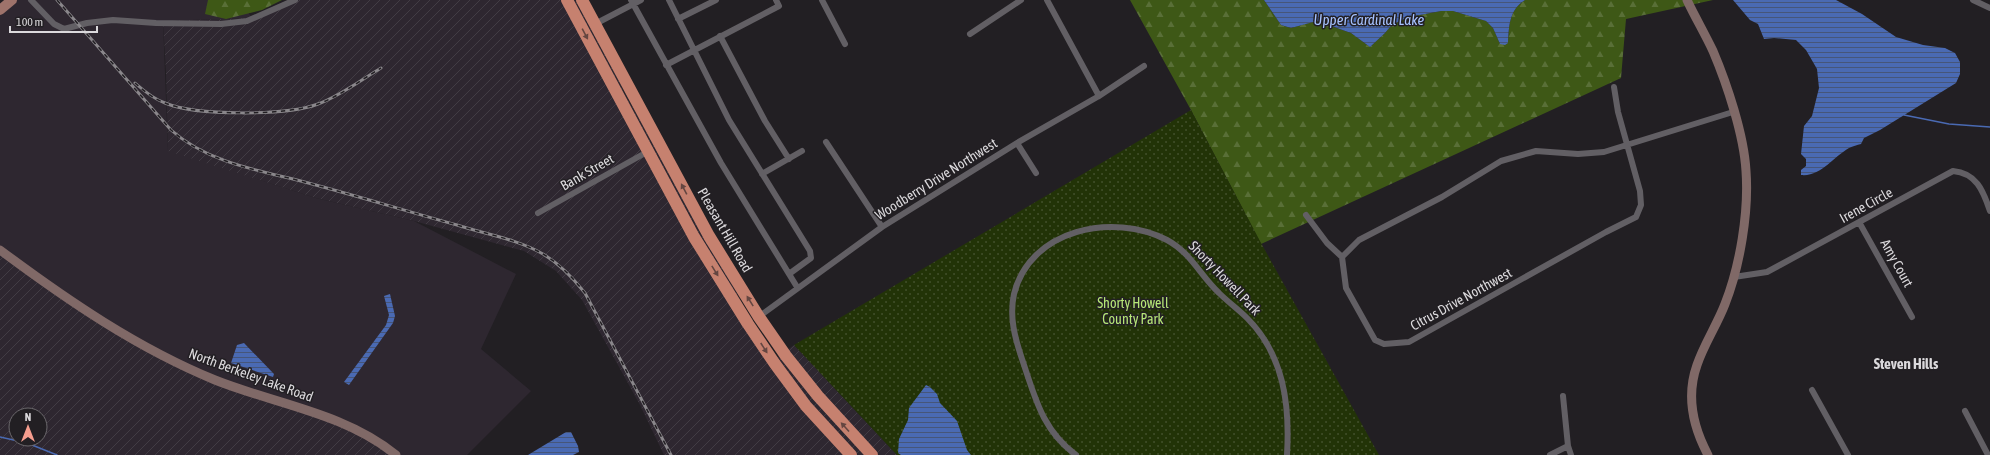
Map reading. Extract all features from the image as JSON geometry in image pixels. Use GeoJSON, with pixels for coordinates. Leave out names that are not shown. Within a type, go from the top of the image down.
{"type":"FeatureCollection","features":[{"type":"Feature","properties":{"kind":"highway","name":"Pleasant Hill Road"},"geometry":{"type":"LineString","coordinates":[[567,0],[647,152],[694,237],[748,324],[806,406],[851,455]]}},
{"type":"Feature","properties":{"kind":"highway","name":"Pleasant Hill Road"},"geometry":{"type":"LineString","coordinates":[[582,0],[708,236],[759,317],[786,356],[818,396],[872,455]]}},
{"type":"Feature","properties":{"kind":"main road"},"geometry":{"type":"LineString","coordinates":[[0,10],[12,0]]}},
{"type":"Feature","properties":{"kind":"street"},"geometry":{"type":"LineString","coordinates":[[32,0],[54,24],[64,29],[87,23],[113,20],[221,24],[240,22],[268,13],[295,0]]}},
{"type":"Feature","properties":{"kind":"street"},"geometry":{"type":"LineString","coordinates":[[595,24],[632,2],[641,0]]}},
{"type":"Feature","properties":{"kind":"street"},"geometry":{"type":"LineString","coordinates":[[668,0],[729,120],[810,251],[811,258],[789,274]]}},
{"type":"Feature","properties":{"kind":"street"},"geometry":{"type":"LineString","coordinates":[[678,19],[716,0]]}},
{"type":"Feature","properties":{"kind":"street"},"geometry":{"type":"LineString","coordinates":[[666,65],[779,6],[776,0]]}},
{"type":"Feature","properties":{"kind":"street"},"geometry":{"type":"LineString","coordinates":[[970,34],[1021,0]]}},
{"type":"Feature","properties":{"kind":"street"},"geometry":{"type":"LineString","coordinates":[[1047,0],[1099,96]]}},
{"type":"Feature","properties":{"kind":"street"},"geometry":{"type":"LineString","coordinates":[[1687,0],[1713,51],[1742,144],[1746,171],[1743,229],[1734,277],[1725,305],[1697,365],[1691,394],[1692,411],[1696,426],[1708,455]]}},
{"type":"Feature","properties":{"kind":"street"},"geometry":{"type":"LineString","coordinates":[[1973,0],[1990,8]]}},
{"type":"Feature","properties":{"kind":"street"},"geometry":{"type":"LineString","coordinates":[[824,1],[845,44]]}},
{"type":"Feature","properties":{"kind":"street"},"geometry":{"type":"LineString","coordinates":[[632,2],[721,163],[797,287]]}},
{"type":"Feature","properties":{"kind":"street"},"geometry":{"type":"LineString","coordinates":[[720,36],[765,121],[789,159]]}},
{"type":"Feature","properties":{"kind":"street","name":"Woodberry Drive Northwest"},"geometry":{"type":"LineString","coordinates":[[748,324],[797,287],[882,227],[1017,143],[1099,96],[1144,66]]}},
{"type":"Feature","properties":{"kind":"street","name":"Citrus Drive Northwest"},"geometry":{"type":"LineString","coordinates":[[1342,257],[1346,288],[1375,340],[1384,344],[1409,342],[1606,232],[1636,217],[1641,205],[1640,191],[1627,146],[1614,87]]}},
{"type":"Feature","properties":{"kind":"street"},"geometry":{"type":"LineString","coordinates":[[1306,215],[1328,243],[1342,257],[1359,240],[1442,197],[1501,161],[1536,150],[1578,154],[1604,152],[1733,112]]}},
{"type":"Feature","properties":{"kind":"street"},"geometry":{"type":"LineString","coordinates":[[826,142],[882,227]]}},
{"type":"Feature","properties":{"kind":"street"},"geometry":{"type":"LineString","coordinates":[[1017,143],[1036,173]]}},
{"type":"Feature","properties":{"kind":"street"},"geometry":{"type":"LineString","coordinates":[[762,174],[802,151]]}},
{"type":"Feature","properties":{"kind":"street","name":"Bank Street"},"geometry":{"type":"LineString","coordinates":[[538,213],[647,152]]}},
{"type":"Feature","properties":{"kind":"street","name":"Irene Circle"},"geometry":{"type":"LineString","coordinates":[[1734,277],[1767,272],[1953,171],[1964,172],[1975,179],[1987,200],[1990,211]]}},
{"type":"Feature","properties":{"kind":"street","name":"Amy Court"},"geometry":{"type":"LineString","coordinates":[[1859,222],[1912,317]]}},
{"type":"Feature","properties":{"kind":"street","name":"Shorty Howell Park"},"geometry":{"type":"LineString","coordinates":[[1076,455],[1058,440],[1045,422],[1014,330],[1014,296],[1022,275],[1046,247],[1071,234],[1097,227],[1111,226],[1147,232],[1180,247],[1196,263],[1212,286],[1248,319],[1258,332],[1274,356],[1284,388],[1288,416],[1287,455]]}},
{"type":"Feature","properties":{"kind":"street","name":"North Berkeley Lake Road"},"geometry":{"type":"LineString","coordinates":[[0,250],[135,342],[216,380],[338,421],[366,434],[396,455]]}},
{"type":"Feature","properties":{"kind":"street"},"geometry":{"type":"LineString","coordinates":[[1812,390],[1848,455]]}},
{"type":"Feature","properties":{"kind":"street"},"geometry":{"type":"LineString","coordinates":[[1563,396],[1568,446],[1571,455]]}},
{"type":"Feature","properties":{"kind":"street"},"geometry":{"type":"LineString","coordinates":[[1965,411],[1988,455]]}},
{"type":"Feature","properties":{"kind":"street"},"geometry":{"type":"LineString","coordinates":[[1550,455],[1568,446]]}},
{"type":"Feature","properties":{"kind":"shaded area"},"geometry":{"type":"Polygon","coordinates":[[[12,0],[240,0],[252,18],[163,21],[168,150],[316,198],[414,221],[516,274],[481,349],[531,391],[467,455],[396,455],[159,354],[0,250],[0,11],[12,0]]]}},
{"type":"Feature","properties":{"kind":"shaded area"},"geometry":{"type":"Polygon","coordinates":[[[287,0],[580,0],[625,94],[710,242],[756,330],[775,359],[794,345],[897,455],[664,455],[640,405],[582,300],[556,271],[524,251],[414,221],[316,198],[168,151],[163,21],[252,18],[287,0]]]}},
{"type":"Feature","properties":{"kind":"shaded area"},"geometry":{"type":"Polygon","coordinates":[[[0,250],[121,333],[187,368],[338,421],[396,455],[0,455],[0,250]]]}},
{"type":"Feature","properties":{"kind":"green space"},"geometry":{"type":"Polygon","coordinates":[[[208,0],[282,0],[262,10],[226,19],[205,14],[208,0]]]}},
{"type":"Feature","properties":{"kind":"green space"},"geometry":{"type":"Polygon","coordinates":[[[1130,0],[1264,0],[1281,25],[1291,28],[1316,21],[1351,33],[1370,47],[1390,27],[1398,22],[1409,17],[1441,11],[1453,11],[1486,21],[1493,28],[1500,44],[1508,43],[1511,19],[1516,9],[1525,0],[1713,0],[1626,19],[1621,78],[1261,244],[1191,110],[1130,0]]]}},
{"type":"Feature","properties":{"kind":"green space","name":"Shorty Howell County Park"},"geometry":{"type":"Polygon","coordinates":[[[1191,110],[1261,243],[1379,455],[897,455],[794,345],[1191,110]]]}},
{"type":"Feature","properties":{"kind":"water","name":"Upper Cardinal Lake"},"geometry":{"type":"Polygon","coordinates":[[[1264,0],[1525,0],[1513,14],[1508,43],[1505,45],[1500,44],[1493,28],[1486,21],[1453,11],[1441,11],[1409,17],[1398,22],[1390,27],[1370,47],[1351,33],[1317,21],[1291,28],[1281,25],[1264,0]]]}},
{"type":"Feature","properties":{"kind":"water"},"geometry":{"type":"Polygon","coordinates":[[[1733,0],[1836,0],[1862,14],[1896,37],[1923,45],[1945,48],[1955,53],[1960,62],[1960,74],[1956,83],[1880,130],[1864,138],[1861,144],[1849,148],[1821,170],[1808,175],[1801,175],[1801,170],[1806,166],[1806,159],[1801,154],[1804,126],[1812,116],[1819,88],[1817,69],[1806,50],[1796,40],[1774,38],[1764,39],[1758,24],[1750,20],[1733,0]]]}},
{"type":"Feature","properties":{"kind":"water"},"geometry":{"type":"Polygon","coordinates":[[[390,294],[395,316],[393,323],[349,385],[344,382],[386,325],[389,315],[384,296],[390,294]]]}},
{"type":"Feature","properties":{"kind":"water"},"geometry":{"type":"Polygon","coordinates":[[[244,343],[274,374],[273,377],[231,363],[237,345],[244,343]]]}},
{"type":"Feature","properties":{"kind":"water"},"geometry":{"type":"Polygon","coordinates":[[[926,385],[937,394],[940,403],[957,421],[967,450],[971,455],[901,455],[898,453],[899,439],[908,420],[909,408],[926,385]]]}},
{"type":"Feature","properties":{"kind":"water"},"geometry":{"type":"Polygon","coordinates":[[[566,432],[571,432],[578,446],[579,452],[573,455],[528,455],[566,432]]]}},
{"type":"Feature","properties":{"kind":"waterway"},"geometry":{"type":"LineString","coordinates":[[1904,115],[1949,124],[1990,127]]}},
{"type":"Feature","properties":{"kind":"waterway"},"geometry":{"type":"LineString","coordinates":[[0,437],[27,443],[57,455]]}},
{"type":"Feature","properties":{"kind":"railway"},"geometry":{"type":"LineString","coordinates":[[57,0],[171,130],[198,149],[244,167],[334,190],[523,244],[555,262],[585,293],[671,455]]}},
{"type":"Feature","properties":{"kind":"railway"},"geometry":{"type":"LineString","coordinates":[[135,83],[157,99],[179,107],[242,113],[285,111],[304,108],[326,101],[381,68]]}},
{"type":"Feature","properties":{"kind":"district","name":"Steven Hills"},"geometry":{"type":"Point","coordinates":[1906,364]}}]}
